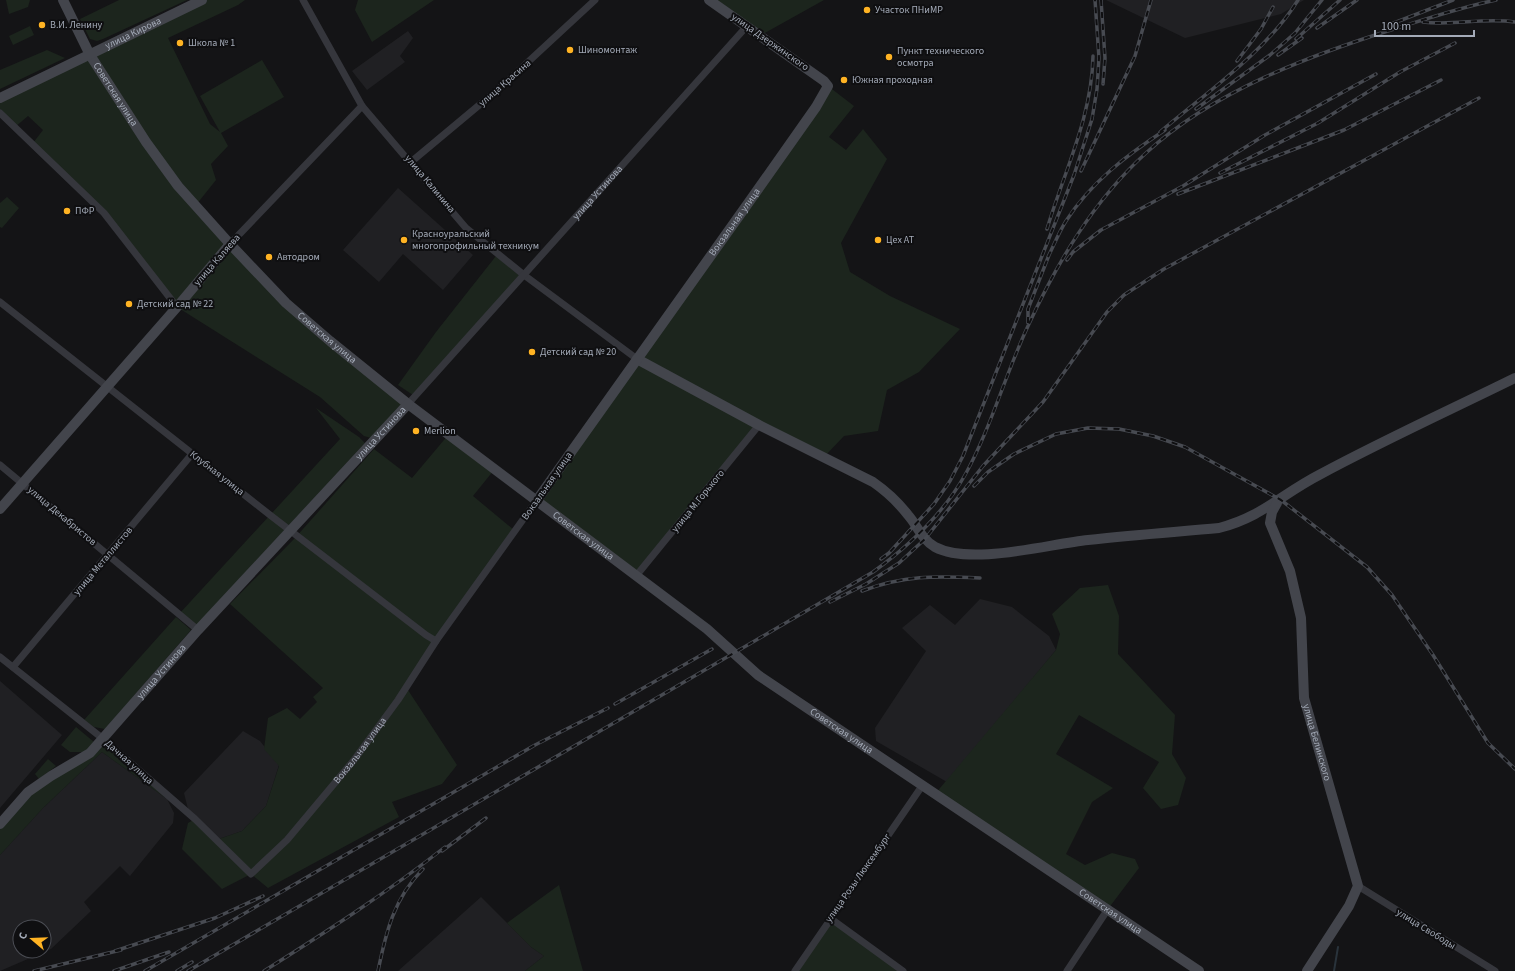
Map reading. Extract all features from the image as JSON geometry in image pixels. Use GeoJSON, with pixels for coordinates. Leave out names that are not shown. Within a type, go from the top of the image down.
{"type":"FeatureCollection","features":[{"type":"Feature","properties":{"kind":"street","name":"Советская улица"},"geometry":{"type":"LineString","coordinates":[[63,0],[90,54],[146,142],[178,186],[286,303],[330,341],[408,404],[707,629],[758,675],[1199,971]]}},
{"type":"Feature","properties":{"kind":"street","name":"улица Кирова"},"geometry":{"type":"LineString","coordinates":[[0,98],[202,0]]}},
{"type":"Feature","properties":{"kind":"street","name":"улица Калинина"},"geometry":{"type":"LineString","coordinates":[[303,0],[362,106],[412,162],[466,228],[524,275],[637,359]]}},
{"type":"Feature","properties":{"kind":"street","name":"улица Красина"},"geometry":{"type":"LineString","coordinates":[[412,162],[502,86],[595,0]]}},
{"type":"Feature","properties":{"kind":"street","name":"улица Дзержинского"},"geometry":{"type":"LineString","coordinates":[[709,0],[828,86]]}},
{"type":"Feature","properties":{"kind":"street","name":"улица Устинова"},"geometry":{"type":"LineString","coordinates":[[0,824],[28,792],[51,776],[90,753],[198,630],[408,404],[747,26]]}},
{"type":"Feature","properties":{"kind":"street","name":"Вокзальная улица"},"geometry":{"type":"LineString","coordinates":[[251,874],[287,840],[354,760],[398,700],[436,640],[803,126],[828,86]]}},
{"type":"Feature","properties":{"kind":"street","name":"улица Каляева"},"geometry":{"type":"LineString","coordinates":[[0,509],[24,484],[230,244],[362,106]]}},
{"type":"Feature","properties":{"kind":"street"},"geometry":{"type":"LineString","coordinates":[[0,113],[104,213],[177,307]]}},
{"type":"Feature","properties":{"kind":"street","name":"Клубная улица"},"geometry":{"type":"LineString","coordinates":[[0,302],[290,531],[426,635],[436,640]]}},
{"type":"Feature","properties":{"kind":"street"},"geometry":{"type":"LineString","coordinates":[[637,359],[759,425],[881,487],[889,493],[908,514],[925,539],[934,546],[952,552],[965,554],[999,554],[1088,540],[1219,528],[1239,523],[1276,503],[1299,486],[1371,447],[1515,378]]}},
{"type":"Feature","properties":{"kind":"street","name":"улица М.Горького"},"geometry":{"type":"LineString","coordinates":[[636,576],[759,425]]}},
{"type":"Feature","properties":{"kind":"street","name":"улица Металлистов"},"geometry":{"type":"LineString","coordinates":[[13,667],[192,454]]}},
{"type":"Feature","properties":{"kind":"street","name":"улица Декабристов"},"geometry":{"type":"LineString","coordinates":[[0,465],[198,630]]}},
{"type":"Feature","properties":{"kind":"street","name":"улица Белинского"},"geometry":{"type":"LineString","coordinates":[[1276,503],[1272,512],[1270,523],[1290,571],[1301,618],[1304,698],[1358,886]]}},
{"type":"Feature","properties":{"kind":"street","name":"Дачная улица"},"geometry":{"type":"LineString","coordinates":[[0,657],[102,738],[195,819],[251,874]]}},
{"type":"Feature","properties":{"kind":"street","name":"улица Розы Люксембург"},"geometry":{"type":"LineString","coordinates":[[795,971],[922,786]]}},
{"type":"Feature","properties":{"kind":"street"},"geometry":{"type":"LineString","coordinates":[[1307,971],[1349,906],[1358,886]]}},
{"type":"Feature","properties":{"kind":"street","name":"улица Свободы"},"geometry":{"type":"LineString","coordinates":[[1358,886],[1495,971]]}},
{"type":"Feature","properties":{"kind":"street"},"geometry":{"type":"LineString","coordinates":[[1067,971],[1108,909]]}},
{"type":"Feature","properties":{"kind":"street"},"geometry":{"type":"LineString","coordinates":[[830,918],[903,971]]}},
{"type":"Feature","properties":{"kind":"shaded area"},"geometry":{"type":"Polygon","coordinates":[[[6,0],[30,0],[28,7],[9,14],[6,0]]]}},
{"type":"Feature","properties":{"kind":"shaded area"},"geometry":{"type":"Polygon","coordinates":[[[119,0],[187,0],[103,39],[97,41],[90,39],[80,19],[119,0]]]}},
{"type":"Feature","properties":{"kind":"shaded area"},"geometry":{"type":"Polygon","coordinates":[[[202,0],[245,0],[238,5],[168,38],[210,124],[220,132],[200,96],[262,60],[284,97],[221,133],[228,146],[211,164],[216,180],[196,205],[286,303],[408,404],[371,438],[364,436],[320,397],[177,307],[104,213],[33,143],[43,130],[28,116],[15,127],[0,113],[0,98],[202,0]]]}},
{"type":"Feature","properties":{"kind":"shaded area"},"geometry":{"type":"Polygon","coordinates":[[[358,0],[434,0],[372,42],[355,10],[358,0]]]}},
{"type":"Feature","properties":{"kind":"shaded area"},"geometry":{"type":"Polygon","coordinates":[[[714,0],[824,0],[763,34],[714,0]]]}},
{"type":"Feature","properties":{"kind":"shaded area"},"geometry":{"type":"Polygon","coordinates":[[[1106,0],[1304,0],[1281,14],[1185,38],[1106,0]]]}},
{"type":"Feature","properties":{"kind":"shaded area"},"geometry":{"type":"Polygon","coordinates":[[[30,26],[34,35],[13,45],[9,36],[30,26]]]}},
{"type":"Feature","properties":{"kind":"shaded area"},"geometry":{"type":"Polygon","coordinates":[[[408,31],[413,38],[400,56],[405,62],[367,90],[352,71],[408,31]]]}},
{"type":"Feature","properties":{"kind":"shaded area"},"geometry":{"type":"Polygon","coordinates":[[[47,50],[65,58],[0,89],[0,70],[47,50]]]}},
{"type":"Feature","properties":{"kind":"shaded area"},"geometry":{"type":"Polygon","coordinates":[[[828,86],[854,106],[829,137],[846,150],[863,129],[887,159],[841,243],[850,272],[890,296],[960,329],[919,372],[887,390],[878,431],[844,436],[824,457],[759,425],[636,576],[537,500],[828,86]]]}},
{"type":"Feature","properties":{"kind":"shaded area","name":"Красноуральский многопрофильный техникум"},"geometry":{"type":"Polygon","coordinates":[[[398,188],[473,255],[443,290],[403,254],[379,282],[343,250],[398,188]]]}},
{"type":"Feature","properties":{"kind":"shaded area"},"geometry":{"type":"Polygon","coordinates":[[[7,197],[19,208],[2,228],[0,227],[0,203],[7,197]]]}},
{"type":"Feature","properties":{"kind":"shaded area"},"geometry":{"type":"Polygon","coordinates":[[[496,256],[520,276],[413,395],[398,385],[436,332],[496,256]]]}},
{"type":"Feature","properties":{"kind":"shaded area"},"geometry":{"type":"Polygon","coordinates":[[[316,408],[359,437],[365,443],[195,627],[180,613],[340,439],[316,408]]]}},
{"type":"Feature","properties":{"kind":"shaded area"},"geometry":{"type":"Polygon","coordinates":[[[449,434],[494,470],[473,496],[514,530],[406,687],[457,765],[442,784],[392,802],[399,817],[268,888],[251,874],[222,889],[182,849],[188,823],[195,819],[216,840],[242,831],[266,806],[279,766],[264,749],[268,718],[287,708],[300,719],[317,702],[313,697],[323,688],[230,604],[295,538],[374,449],[412,478],[449,434]]]}},
{"type":"Feature","properties":{"kind":"shaded area"},"geometry":{"type":"Polygon","coordinates":[[[1108,585],[1119,616],[1118,654],[1175,715],[1172,754],[1186,778],[1178,805],[1161,809],[1143,788],[1159,762],[1079,715],[1056,754],[1113,788],[1092,802],[1066,854],[1085,865],[1112,853],[1135,859],[1139,868],[1108,909],[935,794],[1056,650],[1060,634],[1052,614],[1080,588],[1108,585]]]}},
{"type":"Feature","properties":{"kind":"shaded area"},"geometry":{"type":"Polygon","coordinates":[[[980,599],[1012,607],[1049,636],[1056,650],[947,782],[876,741],[875,728],[926,651],[902,628],[930,605],[955,625],[980,599]]]}},
{"type":"Feature","properties":{"kind":"shaded area"},"geometry":{"type":"Polygon","coordinates":[[[176,617],[191,630],[105,729],[94,727],[84,720],[176,617]]]}},
{"type":"Feature","properties":{"kind":"shaded area"},"geometry":{"type":"Polygon","coordinates":[[[0,681],[62,735],[0,808],[0,681]]]}},
{"type":"Feature","properties":{"kind":"shaded area"},"geometry":{"type":"Polygon","coordinates":[[[76,727],[94,742],[85,752],[70,752],[61,745],[76,727]]]}},
{"type":"Feature","properties":{"kind":"shaded area"},"geometry":{"type":"Polygon","coordinates":[[[243,731],[260,741],[279,765],[266,806],[242,831],[216,840],[190,817],[184,793],[243,731]]]}},
{"type":"Feature","properties":{"kind":"shaded area"},"geometry":{"type":"Polygon","coordinates":[[[103,740],[167,799],[102,752],[43,808],[0,855],[0,824],[28,792],[103,740]]]}},
{"type":"Feature","properties":{"kind":"shaded area"},"geometry":{"type":"Polygon","coordinates":[[[102,752],[167,799],[174,813],[173,823],[130,876],[120,866],[84,902],[91,911],[52,948],[52,919],[12,919],[12,959],[28,959],[0,971],[0,855],[43,808],[102,752]]]}},
{"type":"Feature","properties":{"kind":"shaded area"},"geometry":{"type":"Polygon","coordinates":[[[48,759],[56,766],[39,779],[35,774],[48,759]]]}},
{"type":"Feature","properties":{"kind":"shaded area"},"geometry":{"type":"Polygon","coordinates":[[[559,885],[583,971],[525,971],[544,956],[531,947],[507,923],[559,885]]]}},
{"type":"Feature","properties":{"kind":"shaded area"},"geometry":{"type":"Polygon","coordinates":[[[481,897],[531,947],[544,956],[525,971],[398,971],[481,897]]]}},
{"type":"Feature","properties":{"kind":"shaded area"},"geometry":{"type":"Polygon","coordinates":[[[830,918],[903,971],[795,971],[830,918]]]}},
{"type":"Feature","properties":{"kind":"waterway"},"geometry":{"type":"LineString","coordinates":[[1334,971],[1338,947]]}},
{"type":"Feature","properties":{"kind":"railway"},"geometry":{"type":"LineString","coordinates":[[881,559],[889,553],[934,504],[950,481],[963,456],[1074,175],[1092,119],[1097,89],[1099,58],[1095,0]]}},
{"type":"Feature","properties":{"kind":"railway"},"geometry":{"type":"LineString","coordinates":[[1101,0],[1105,58],[1103,84]]}},
{"type":"Feature","properties":{"kind":"railway"},"geometry":{"type":"LineString","coordinates":[[1081,171],[1135,56],[1151,0]]}},
{"type":"Feature","properties":{"kind":"railway"},"geometry":{"type":"LineString","coordinates":[[1160,132],[1216,87],[1253,54],[1270,37],[1298,0]]}},
{"type":"Feature","properties":{"kind":"railway"},"geometry":{"type":"LineString","coordinates":[[1196,109],[1270,55],[1295,33],[1322,0]]}},
{"type":"Feature","properties":{"kind":"railway"},"geometry":{"type":"LineString","coordinates":[[1296,39],[1340,0]]}},
{"type":"Feature","properties":{"kind":"railway"},"geometry":{"type":"LineString","coordinates":[[1317,28],[1357,0]]}},
{"type":"Feature","properties":{"kind":"railway"},"geometry":{"type":"LineString","coordinates":[[1386,26],[1453,0]]}},
{"type":"Feature","properties":{"kind":"railway"},"geometry":{"type":"LineString","coordinates":[[188,971],[873,572],[912,540],[936,516],[965,475],[983,439],[1028,326],[1064,256],[1093,212],[1109,191],[1146,153],[1172,131],[1201,111],[1232,93],[1297,63],[1331,50],[1446,13],[1496,0]]}},
{"type":"Feature","properties":{"kind":"railway"},"geometry":{"type":"LineString","coordinates":[[1237,61],[1261,29],[1273,7]]}},
{"type":"Feature","properties":{"kind":"railway"},"geometry":{"type":"LineString","coordinates":[[1423,22],[1446,23],[1492,20],[1515,22]]}},
{"type":"Feature","properties":{"kind":"railway"},"geometry":{"type":"LineString","coordinates":[[1278,55],[1302,38]]}},
{"type":"Feature","properties":{"kind":"railway"},"geometry":{"type":"LineString","coordinates":[[1220,173],[1318,123],[1400,72],[1455,43]]}},
{"type":"Feature","properties":{"kind":"railway"},"geometry":{"type":"LineString","coordinates":[[1047,229],[1076,144],[1088,101],[1093,56]]}},
{"type":"Feature","properties":{"kind":"railway"},"geometry":{"type":"LineString","coordinates":[[1067,260],[1073,252],[1101,230],[1183,186],[1265,135],[1376,74]]}},
{"type":"Feature","properties":{"kind":"railway"},"geometry":{"type":"LineString","coordinates":[[1178,194],[1344,130],[1441,80]]}},
{"type":"Feature","properties":{"kind":"railway"},"geometry":{"type":"LineString","coordinates":[[830,602],[866,584],[899,563],[925,539],[983,466],[1043,402],[1107,312],[1124,295],[1164,269],[1479,98]]}},
{"type":"Feature","properties":{"kind":"railway"},"geometry":{"type":"LineString","coordinates":[[1048,257],[1066,221],[1098,182],[1124,159],[1165,130]]}},
{"type":"Feature","properties":{"kind":"railway"},"geometry":{"type":"LineString","coordinates":[[1028,323],[1028,309],[1049,255]]}},
{"type":"Feature","properties":{"kind":"railway"},"geometry":{"type":"LineString","coordinates":[[974,486],[988,472],[1014,454],[1056,434],[1088,428],[1119,429],[1153,436],[1185,447],[1281,500],[1367,567],[1392,595],[1433,655],[1488,743],[1515,769]]}},
{"type":"Feature","properties":{"kind":"railway"},"geometry":{"type":"LineString","coordinates":[[862,591],[906,579],[934,577],[980,578]]}},
{"type":"Feature","properties":{"kind":"railway"},"geometry":{"type":"LineString","coordinates":[[615,704],[712,649]]}},
{"type":"Feature","properties":{"kind":"railway"},"geometry":{"type":"LineString","coordinates":[[145,971],[535,745],[608,708]]}},
{"type":"Feature","properties":{"kind":"railway"},"geometry":{"type":"LineString","coordinates":[[442,851],[486,818]]}},
{"type":"Feature","properties":{"kind":"railway"},"geometry":{"type":"LineString","coordinates":[[264,971],[356,911],[445,847]]}},
{"type":"Feature","properties":{"kind":"railway"},"geometry":{"type":"LineString","coordinates":[[378,971],[388,929],[398,904],[413,880],[423,869]]}},
{"type":"Feature","properties":{"kind":"railway"},"geometry":{"type":"LineString","coordinates":[[115,951],[215,918],[263,896]]}},
{"type":"Feature","properties":{"kind":"railway"},"geometry":{"type":"LineString","coordinates":[[34,971],[121,950]]}},
{"type":"Feature","properties":{"kind":"railway"},"geometry":{"type":"LineString","coordinates":[[114,971],[169,952]]}},
{"type":"Feature","properties":{"kind":"railway"},"geometry":{"type":"LineString","coordinates":[[177,971],[192,962]]}},
{"type":"Feature","properties":{"kind":"place","name":"Участок ПНиМР"},"geometry":{"type":"Point","coordinates":[867,10]}},
{"type":"Feature","properties":{"kind":"place","name":"В.И. Ленину"},"geometry":{"type":"Point","coordinates":[42,25]}},
{"type":"Feature","properties":{"kind":"place","name":"Школа № 1"},"geometry":{"type":"Point","coordinates":[180,43]}},
{"type":"Feature","properties":{"kind":"place","name":"Шиномонтаж"},"geometry":{"type":"Point","coordinates":[570,50]}},
{"type":"Feature","properties":{"kind":"place","name":"Пункт технического осмотра"},"geometry":{"type":"Point","coordinates":[889,57]}},
{"type":"Feature","properties":{"kind":"place","name":"Южная проходная"},"geometry":{"type":"Point","coordinates":[844,80]}},
{"type":"Feature","properties":{"kind":"place","name":"ПФР"},"geometry":{"type":"Point","coordinates":[67,211]}},
{"type":"Feature","properties":{"kind":"place","name":"Красноуральский многопрофильный техникум"},"geometry":{"type":"Point","coordinates":[404,240]}},
{"type":"Feature","properties":{"kind":"place","name":"Цех АТ"},"geometry":{"type":"Point","coordinates":[878,240]}},
{"type":"Feature","properties":{"kind":"place","name":"Автодром"},"geometry":{"type":"Point","coordinates":[269,257]}},
{"type":"Feature","properties":{"kind":"place","name":"Детский сад № 22"},"geometry":{"type":"Point","coordinates":[129,304]}},
{"type":"Feature","properties":{"kind":"place","name":"Детский сад № 20"},"geometry":{"type":"Point","coordinates":[532,352]}},
{"type":"Feature","properties":{"kind":"place","name":"Merlion"},"geometry":{"type":"Point","coordinates":[416,431]}}]}
